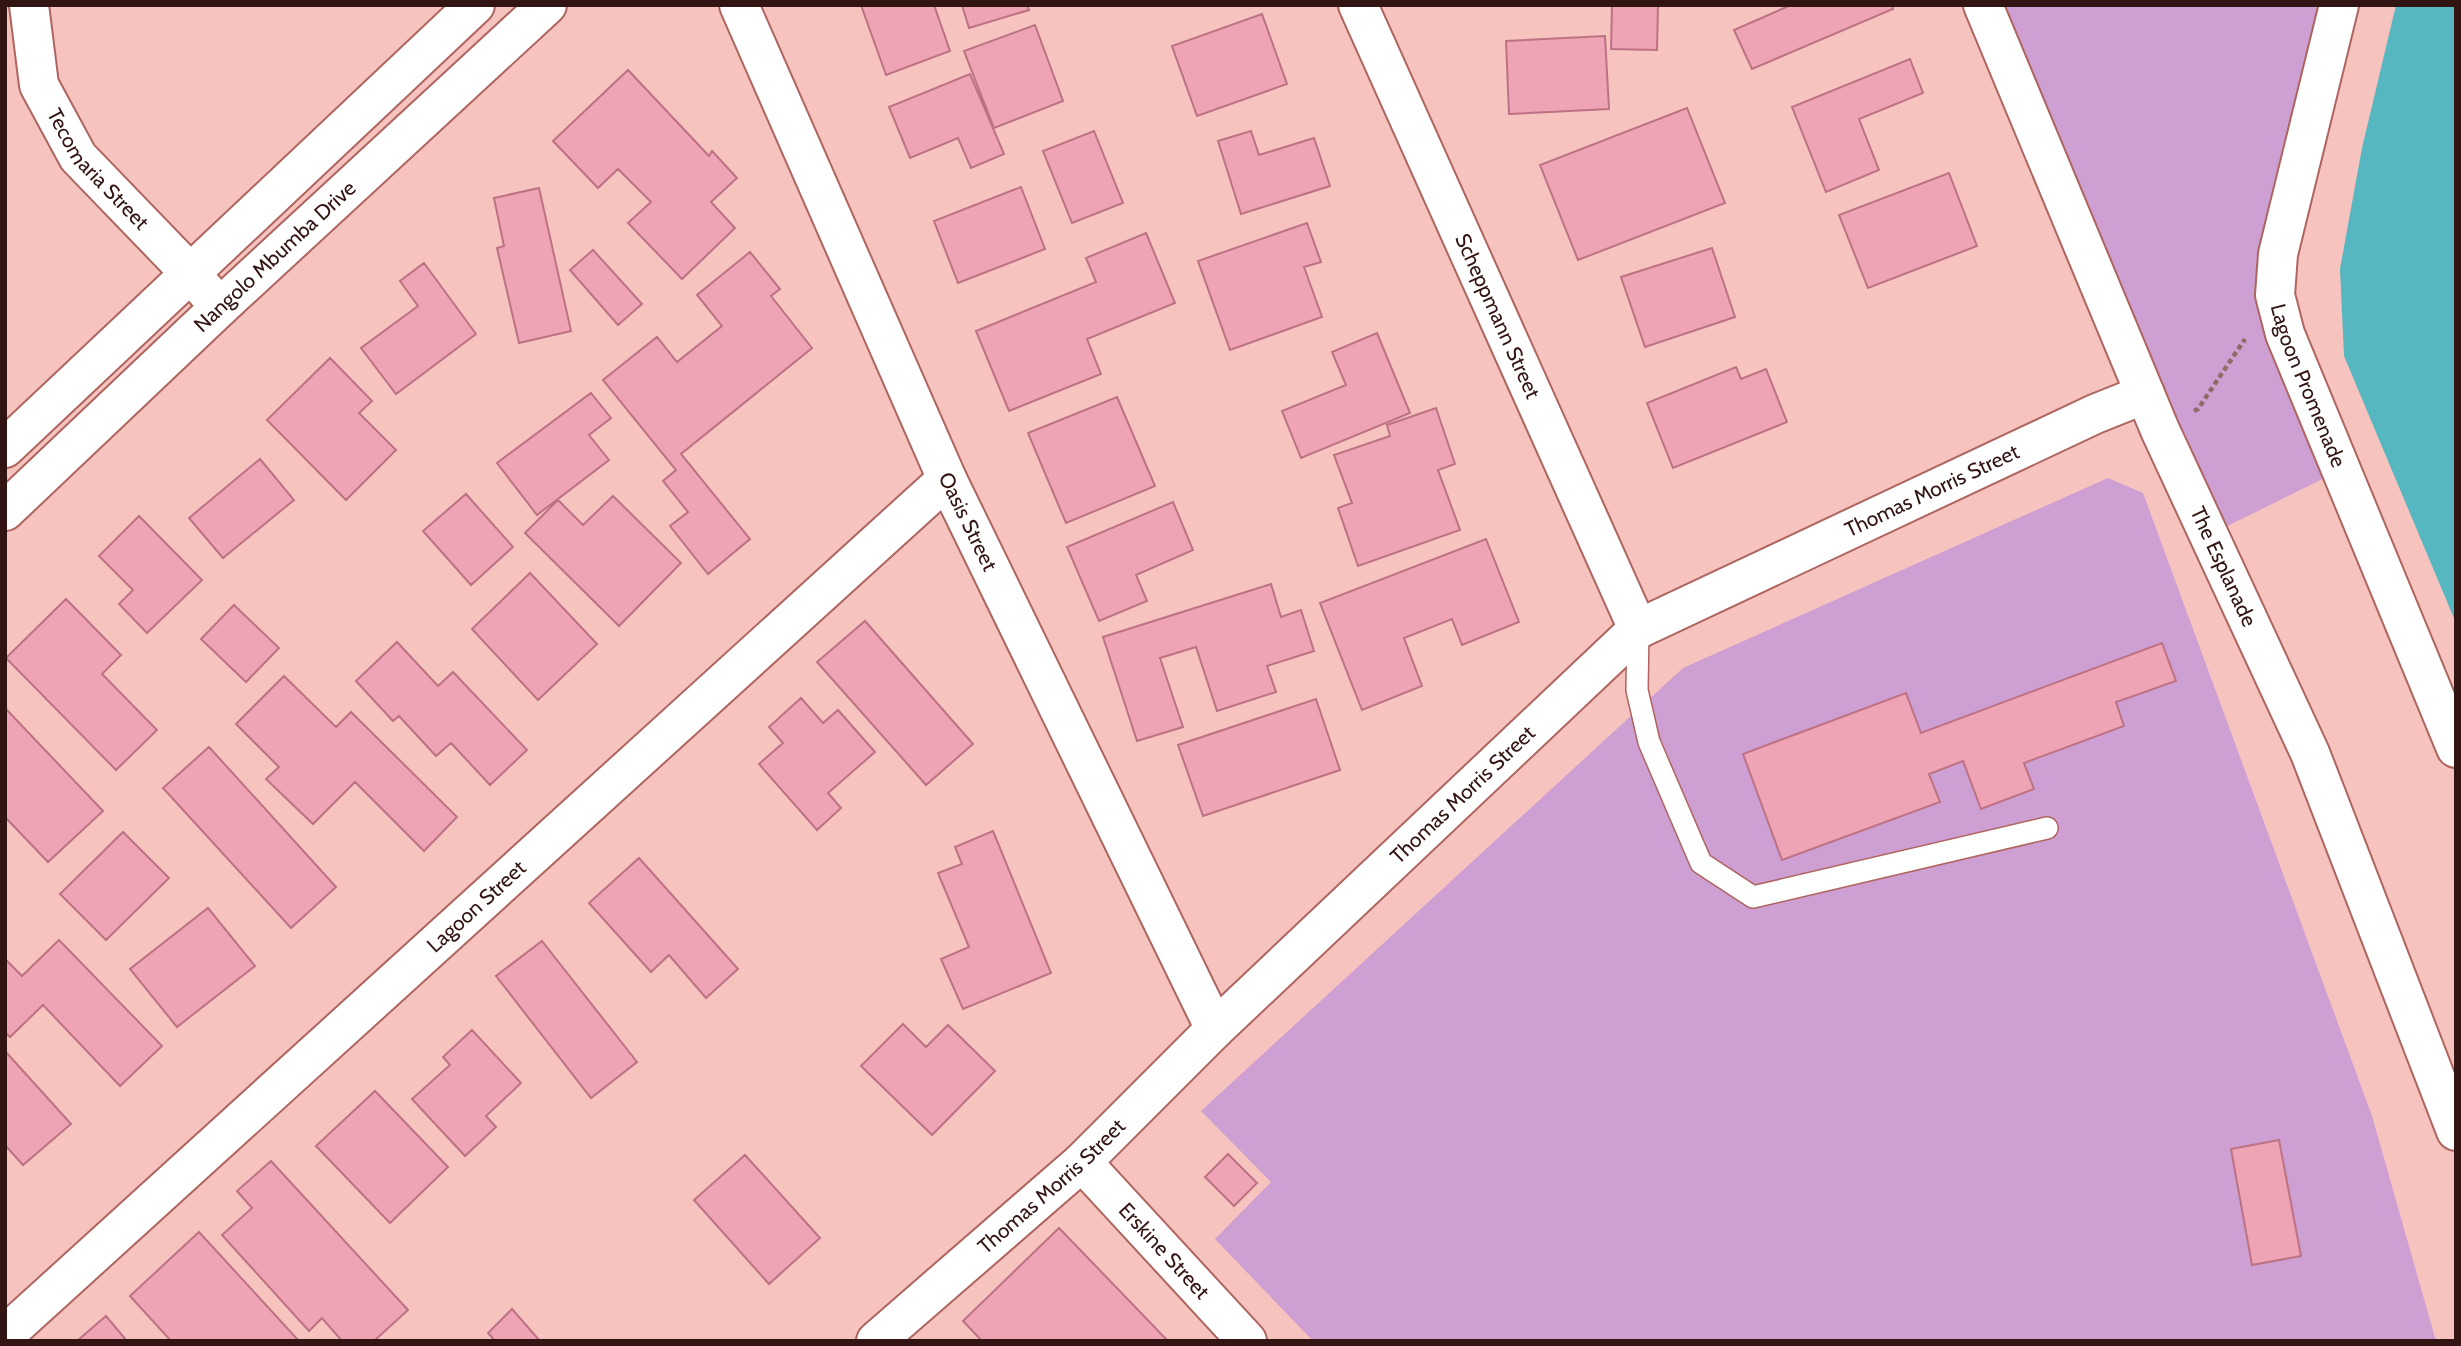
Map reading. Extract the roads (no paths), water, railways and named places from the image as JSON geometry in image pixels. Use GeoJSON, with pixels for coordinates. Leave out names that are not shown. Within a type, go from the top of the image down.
{"type":"FeatureCollection","features":[{"type":"Feature","properties":{"kind":"street","name":"Tecomaria Street"},"geometry":{"type":"LineString","coordinates":[[29,5],[39,85],[78,157],[220,307]]}},
{"type":"Feature","properties":{"kind":"street"},"geometry":{"type":"LineString","coordinates":[[5,448],[475,5]]}},
{"type":"Feature","properties":{"kind":"street","name":"Nangolo Mbumba Drive"},"geometry":{"type":"LineString","coordinates":[[5,512],[220,307],[547,5]]}},
{"type":"Feature","properties":{"kind":"street","name":"Oasis Street"},"geometry":{"type":"LineString","coordinates":[[739,5],[947,479],[1215,1029]]}},
{"type":"Feature","properties":{"kind":"street","name":"Scheppmann Street"},"geometry":{"type":"LineString","coordinates":[[1358,5],[1638,629]]}},
{"type":"Feature","properties":{"kind":"street","name":"The Esplanade"},"geometry":{"type":"LineString","coordinates":[[1983,5],[2160,430],[2310,753],[2456,1131]]}},
{"type":"Feature","properties":{"kind":"street","name":"Lagoon Promenade"},"geometry":{"type":"LineString","coordinates":[[2339,5],[2278,254],[2275,295],[2286,334],[2456,748]]}},
{"type":"Feature","properties":{"kind":"street","name":"Thomas Morris Street"},"geometry":{"type":"LineString","coordinates":[[877,1341],[1082,1162],[1215,1029],[1638,629],[2095,414],[2145,394]]}},
{"type":"Feature","properties":{"kind":"street","name":"Lagoon Street"},"geometry":{"type":"LineString","coordinates":[[5,1335],[947,479]]}},
{"type":"Feature","properties":{"kind":"street","name":"Erskine Street"},"geometry":{"type":"LineString","coordinates":[[1082,1162],[1247,1341]]}},
{"type":"Feature","properties":{"kind":"lane"},"geometry":{"type":"LineString","coordinates":[[1638,629],[1637,690],[1649,742],[1690,839],[1701,863],[1753,897],[2047,828]]}},
{"type":"Feature","properties":{"kind":"water"},"geometry":{"type":"Polygon","coordinates":[[[2396,5],[2456,5],[2456,623],[2344,356],[2340,269],[2362,148],[2396,5]]]}}]}
